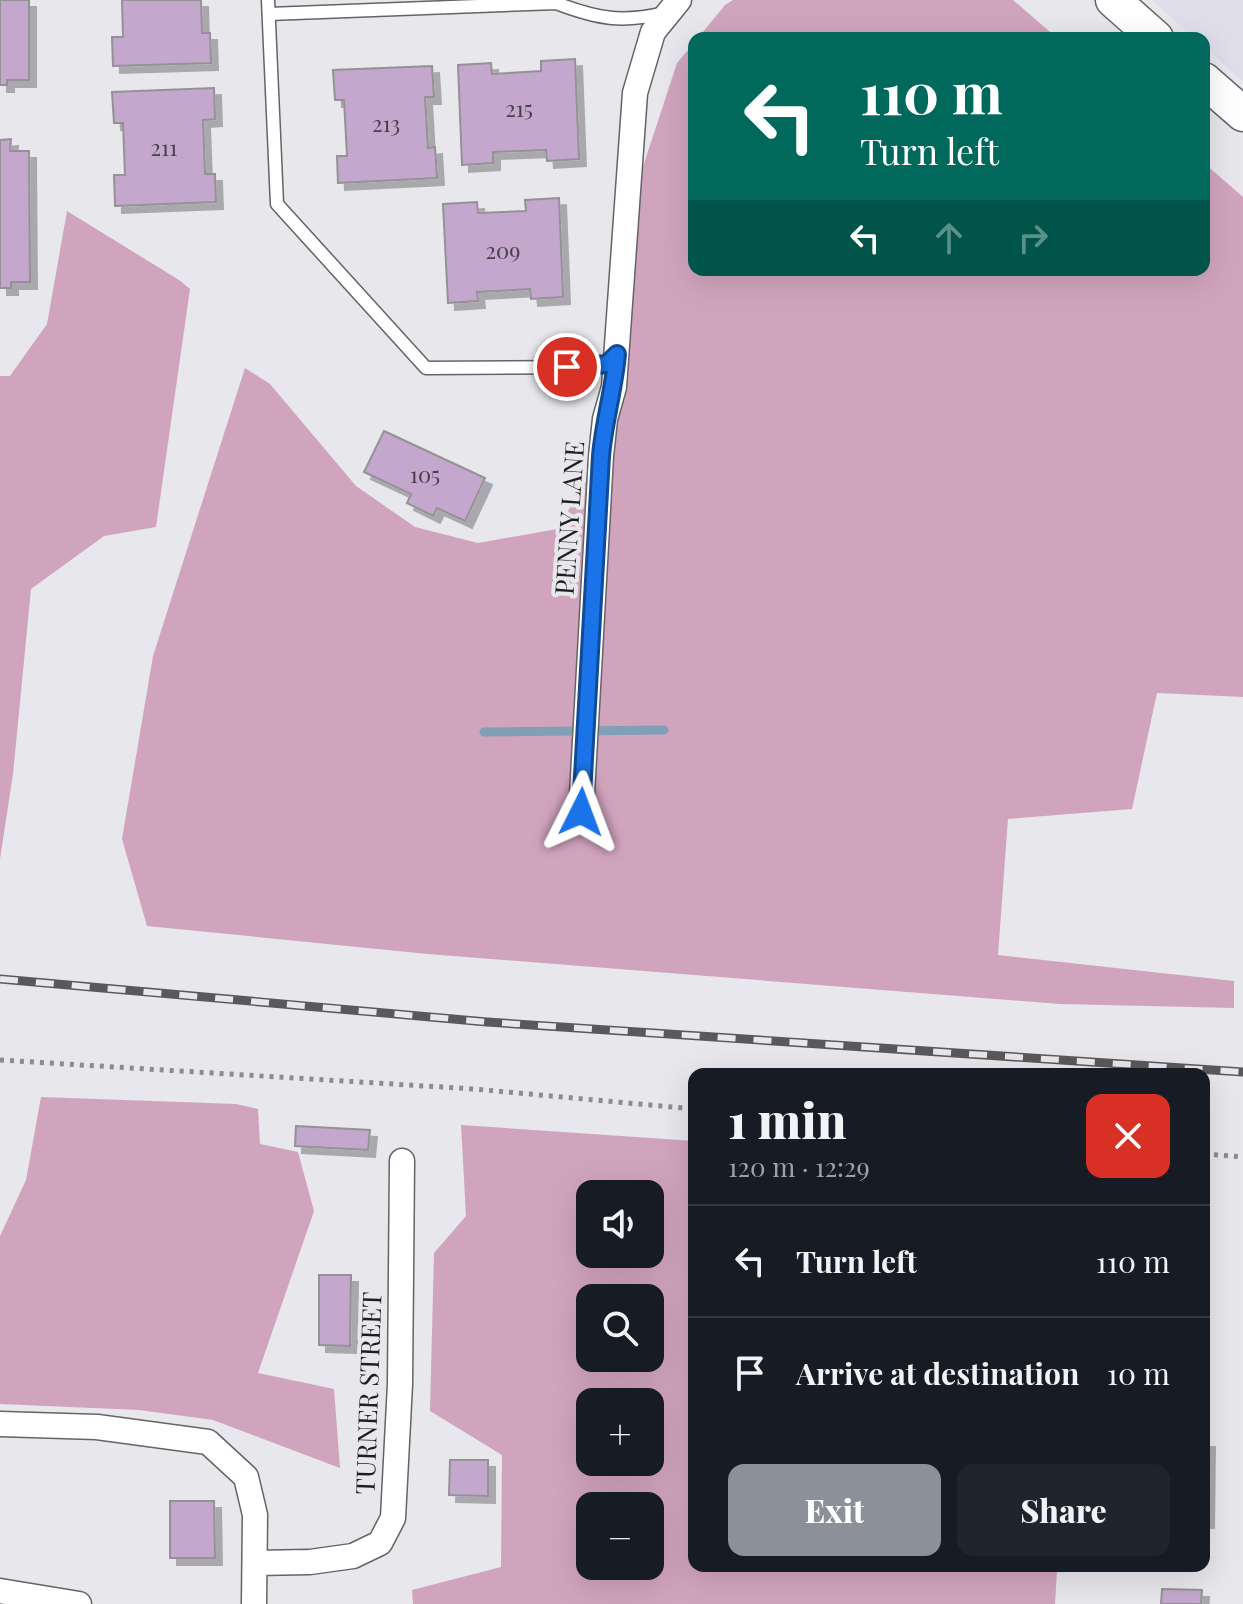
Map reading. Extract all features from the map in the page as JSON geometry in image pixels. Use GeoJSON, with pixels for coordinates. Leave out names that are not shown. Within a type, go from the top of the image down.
{"type":"FeatureCollection","features":[{"type":"Feature","properties":{"kind":"main road"},"geometry":{"type":"LineString","coordinates":[[1113,0],[1149,32]]}},
{"type":"Feature","properties":{"kind":"main road"},"geometry":{"type":"LineString","coordinates":[[1210,85],[1243,114]]}},
{"type":"Feature","properties":{"kind":"street","name":"PENNY LANE"},"geometry":{"type":"LineString","coordinates":[[581,812],[601,456],[605,419],[614,387],[635,93],[653,32],[673,6]]}},
{"type":"Feature","properties":{"kind":"street","name":"TURNER STREET"},"geometry":{"type":"LineString","coordinates":[[255,1563],[310,1562],[353,1556],[380,1543],[393,1518],[400,1384],[402,1161]]}},
{"type":"Feature","properties":{"kind":"street"},"geometry":{"type":"LineString","coordinates":[[0,1424],[97,1427],[208,1442],[246,1477],[255,1515],[254,1604]]}},
{"type":"Feature","properties":{"kind":"street"},"geometry":{"type":"LineString","coordinates":[[0,1591],[79,1604]]}},
{"type":"Feature","properties":{"kind":"lane"},"geometry":{"type":"LineString","coordinates":[[268,0],[277,204],[426,368],[596,367],[607,364],[617,354]]}},
{"type":"Feature","properties":{"kind":"lane"},"geometry":{"type":"LineString","coordinates":[[269,14],[556,3],[592,17],[635,20],[673,6]]}},
{"type":"Feature","properties":{"kind":"path"},"geometry":{"type":"LineString","coordinates":[[0,1060],[474,1089],[688,1108]]}},
{"type":"Feature","properties":{"kind":"path"},"geometry":{"type":"LineString","coordinates":[[1210,1154],[1243,1157]]}},
{"type":"Feature","properties":{"kind":"shaded area"},"geometry":{"type":"Polygon","coordinates":[[[733,0],[1013,0],[1050,32],[703,32],[725,5],[733,0]]]}},
{"type":"Feature","properties":{"kind":"shaded area"},"geometry":{"type":"Polygon","coordinates":[[[1152,0],[1243,0],[1243,81],[1210,52],[1210,32],[1187,32],[1152,0]]]}},
{"type":"Feature","properties":{"kind":"shaded area"},"geometry":{"type":"Polygon","coordinates":[[[688,50],[688,276],[1210,276],[1210,168],[1243,197],[1243,697],[1157,693],[1132,809],[1008,819],[998,955],[1234,981],[1234,1008],[1060,1004],[428,954],[147,926],[122,839],[153,656],[245,368],[270,384],[356,486],[415,527],[478,543],[557,529],[599,460],[635,191],[677,63],[688,50]]]}},
{"type":"Feature","properties":{"kind":"shaded area"},"geometry":{"type":"Polygon","coordinates":[[[67,211],[190,289],[156,527],[104,536],[31,589],[13,774],[0,859],[0,376],[10,376],[47,324],[67,211]]]}},
{"type":"Feature","properties":{"kind":"shaded area"},"geometry":{"type":"Polygon","coordinates":[[[41,1097],[236,1104],[258,1109],[260,1144],[298,1152],[314,1211],[258,1373],[334,1389],[340,1468],[213,1420],[139,1410],[0,1404],[0,1236],[26,1180],[41,1097]]]}},
{"type":"Feature","properties":{"kind":"shaded area"},"geometry":{"type":"Polygon","coordinates":[[[461,1125],[688,1141],[688,1572],[1057,1572],[1055,1604],[413,1604],[412,1590],[501,1567],[502,1455],[430,1411],[434,1253],[466,1216],[461,1125]]]}},
{"type":"Feature","properties":{"kind":"building"},"geometry":{"type":"Polygon","coordinates":[[[0,0],[29,0],[29,80],[7,80],[7,85],[0,85],[0,0]]]}},
{"type":"Feature","properties":{"kind":"building"},"geometry":{"type":"Polygon","coordinates":[[[122,0],[201,0],[202,33],[210,33],[211,63],[113,66],[112,37],[123,37],[122,0]]]}},
{"type":"Feature","properties":{"kind":"building"},"geometry":{"type":"Polygon","coordinates":[[[575,59],[579,159],[547,161],[546,150],[493,152],[493,163],[462,165],[458,65],[491,63],[492,74],[541,71],[541,61],[575,59]]]}},
{"type":"Feature","properties":{"kind":"building"},"geometry":{"type":"Polygon","coordinates":[[[432,66],[434,97],[425,97],[428,148],[435,147],[437,178],[338,183],[337,156],[347,156],[344,100],[335,100],[333,70],[432,66]]]}},
{"type":"Feature","properties":{"kind":"building"},"geometry":{"type":"Polygon","coordinates":[[[214,88],[215,119],[203,120],[205,174],[215,174],[216,202],[115,206],[114,175],[125,175],[123,123],[114,123],[112,92],[214,88]]]}},
{"type":"Feature","properties":{"kind":"building"},"geometry":{"type":"Polygon","coordinates":[[[11,139],[10,151],[29,151],[30,282],[11,282],[11,288],[0,288],[0,140],[11,139]]]}},
{"type":"Feature","properties":{"kind":"building"},"geometry":{"type":"Polygon","coordinates":[[[559,198],[563,297],[531,299],[530,289],[477,292],[478,301],[448,303],[443,204],[477,202],[478,213],[526,211],[525,200],[559,198]]]}},
{"type":"Feature","properties":{"kind":"building"},"geometry":{"type":"Polygon","coordinates":[[[384,431],[485,478],[465,521],[437,508],[433,516],[407,503],[411,494],[364,472],[384,431]]]}},
{"type":"Feature","properties":{"kind":"building"},"geometry":{"type":"Polygon","coordinates":[[[296,1126],[370,1130],[368,1150],[295,1146],[296,1126]]]}},
{"type":"Feature","properties":{"kind":"building"},"geometry":{"type":"Polygon","coordinates":[[[319,1275],[351,1275],[350,1346],[319,1345],[319,1275]]]}},
{"type":"Feature","properties":{"kind":"building"},"geometry":{"type":"Polygon","coordinates":[[[450,1460],[488,1460],[488,1496],[449,1495],[450,1460]]]}},
{"type":"Feature","properties":{"kind":"building"},"geometry":{"type":"Polygon","coordinates":[[[170,1501],[214,1501],[215,1558],[170,1558],[170,1501]]]}},
{"type":"Feature","properties":{"kind":"building"},"geometry":{"type":"Polygon","coordinates":[[[1162,1589],[1202,1590],[1201,1604],[1161,1604],[1162,1589]]]}},
{"type":"Feature","properties":{"kind":"waterway"},"geometry":{"type":"LineString","coordinates":[[484,732],[664,730]]}},
{"type":"Feature","properties":{"kind":"railway"},"geometry":{"type":"LineString","coordinates":[[0,979],[487,1022],[1183,1068]]}},
{"type":"Feature","properties":{"kind":"railway"},"geometry":{"type":"LineString","coordinates":[[1210,1070],[1243,1072]]}},
{"type":"Feature","properties":{"kind":"route"},"geometry":{"type":"LineString","coordinates":[[567,367],[596,367],[607,364],[617,354],[601,456],[581,812]]}}]}
